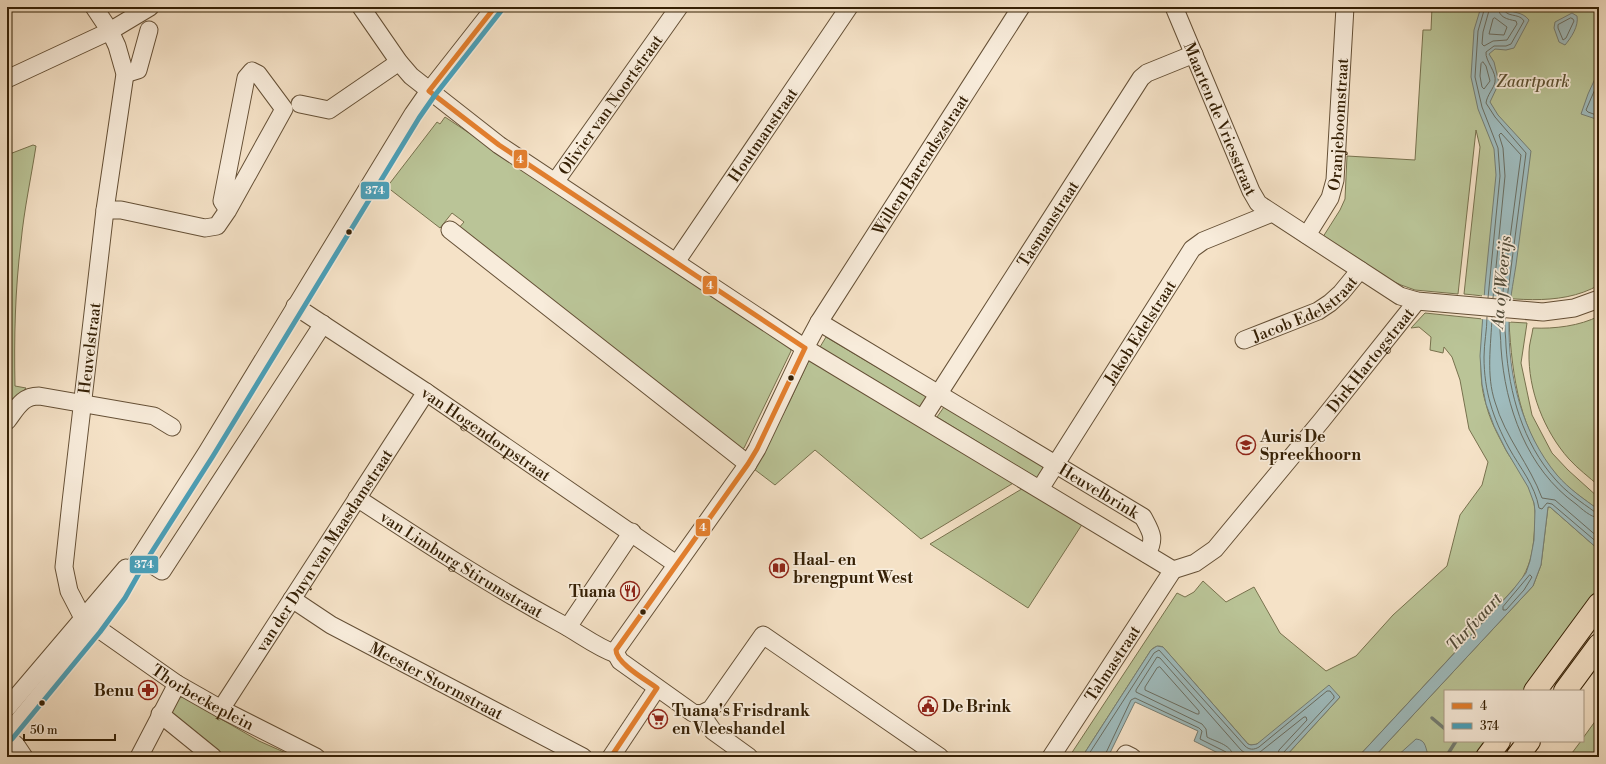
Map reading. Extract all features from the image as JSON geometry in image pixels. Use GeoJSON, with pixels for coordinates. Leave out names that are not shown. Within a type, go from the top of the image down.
{"type":"FeatureCollection","features":[{"type":"Feature","properties":{"kind":"main road"},"geometry":{"type":"LineString","coordinates":[[1536,690],[1599,604]]}},
{"type":"Feature","properties":{"kind":"main road"},"geometry":{"type":"LineString","coordinates":[[1566,690],[1599,645]]}},
{"type":"Feature","properties":{"kind":"main road"},"geometry":{"type":"LineString","coordinates":[[1487,757],[1498,742]]}},
{"type":"Feature","properties":{"kind":"main road"},"geometry":{"type":"LineString","coordinates":[[1517,757],[1528,742]]}},
{"type":"Feature","properties":{"kind":"street","name":"Heuvelstraat"},"geometry":{"type":"LineString","coordinates":[[89,623],[69,591],[64,567],[104,210],[125,74],[117,46],[110,31],[94,7]]}},
{"type":"Feature","properties":{"kind":"street"},"geometry":{"type":"LineString","coordinates":[[7,79],[110,31],[150,7]]}},
{"type":"Feature","properties":{"kind":"street","name":"Heuvelbrink"},"geometry":{"type":"LineString","coordinates":[[361,7],[399,62],[411,76],[498,145],[805,348],[1173,570]]}},
{"type":"Feature","properties":{"kind":"street"},"geometry":{"type":"LineString","coordinates":[[7,708],[125,585],[140,557],[207,452],[413,114],[428,91],[495,7]]}},
{"type":"Feature","properties":{"kind":"street","name":"Olivier van Noortstraat"},"geometry":{"type":"LineString","coordinates":[[554,182],[679,7]]}},
{"type":"Feature","properties":{"kind":"street","name":"Houtmanstraat"},"geometry":{"type":"LineString","coordinates":[[676,262],[848,7]]}},
{"type":"Feature","properties":{"kind":"street","name":"Willem Barendszstraat"},"geometry":{"type":"LineString","coordinates":[[819,322],[1021,7]]}},
{"type":"Feature","properties":{"kind":"street","name":"Maarten de Vriesstraat"},"geometry":{"type":"LineString","coordinates":[[1174,7],[1251,191],[1258,203],[1272,213],[1400,296],[1417,301],[1543,312],[1574,308],[1599,300]]}},
{"type":"Feature","properties":{"kind":"street","name":"Oranjeboomstraat"},"geometry":{"type":"LineString","coordinates":[[1307,235],[1330,198],[1334,187],[1345,7]]}},
{"type":"Feature","properties":{"kind":"street"},"geometry":{"type":"LineString","coordinates":[[125,74],[138,70],[149,30]]}},
{"type":"Feature","properties":{"kind":"street","name":"Tasmanstraat"},"geometry":{"type":"LineString","coordinates":[[923,418],[1141,78],[1147,73],[1194,54]]}},
{"type":"Feature","properties":{"kind":"street"},"geometry":{"type":"LineString","coordinates":[[300,104],[329,110],[399,62]]}},
{"type":"Feature","properties":{"kind":"street"},"geometry":{"type":"LineString","coordinates":[[104,210],[121,210],[205,228],[217,226],[228,210],[284,109],[258,74],[252,71],[246,78],[222,201],[228,210]]}},
{"type":"Feature","properties":{"kind":"street","name":"Jakob Edelstraat"},"geometry":{"type":"LineString","coordinates":[[1040,489],[1192,249],[1203,241],[1272,213]]}},
{"type":"Feature","properties":{"kind":"street"},"geometry":{"type":"LineString","coordinates":[[450,230],[748,464]]}},
{"type":"Feature","properties":{"kind":"street","name":"Jacob Edelstraat"},"geometry":{"type":"LineString","coordinates":[[1244,340],[1318,310],[1330,303],[1342,293],[1360,270]]}},
{"type":"Feature","properties":{"kind":"street","name":"Dirk Hartogstraat"},"geometry":{"type":"LineString","coordinates":[[1173,570],[1195,563],[1216,549],[1417,301]]}},
{"type":"Feature","properties":{"kind":"street","name":"van Hogendorpstraat"},"geometry":{"type":"LineString","coordinates":[[296,306],[426,392],[632,532],[676,564]]}},
{"type":"Feature","properties":{"kind":"street"},"geometry":{"type":"LineString","coordinates":[[819,322],[757,449],[748,464],[618,646],[616,654],[620,661],[657,688],[693,713],[701,714],[710,708],[763,635],[940,757]]}},
{"type":"Feature","properties":{"kind":"street","name":"Heuvelbrink"},"geometry":{"type":"LineString","coordinates":[[819,322],[1143,517],[1151,532],[1152,544],[1147,554]]}},
{"type":"Feature","properties":{"kind":"street"},"geometry":{"type":"LineString","coordinates":[[140,557],[162,571],[323,324]]}},
{"type":"Feature","properties":{"kind":"street","name":"van der Duyn van Maasdamstraat"},"geometry":{"type":"LineString","coordinates":[[221,709],[426,392]]}},
{"type":"Feature","properties":{"kind":"street"},"geometry":{"type":"LineString","coordinates":[[7,421],[23,400],[30,396],[39,396],[154,416],[172,427]]}},
{"type":"Feature","properties":{"kind":"street","name":"van Limburg Stirumstraat"},"geometry":{"type":"LineString","coordinates":[[357,498],[464,567],[568,627],[597,646],[616,654]]}},
{"type":"Feature","properties":{"kind":"street"},"geometry":{"type":"LineString","coordinates":[[568,627],[632,532]]}},
{"type":"Feature","properties":{"kind":"street","name":"Talmastraat"},"geometry":{"type":"LineString","coordinates":[[1056,756],[1173,570]]}},
{"type":"Feature","properties":{"kind":"street","name":"Meester Stormstraat"},"geometry":{"type":"LineString","coordinates":[[292,599],[331,626],[583,757]]}},
{"type":"Feature","properties":{"kind":"street"},"geometry":{"type":"LineString","coordinates":[[24,757],[16,745],[7,736],[89,623]]}},
{"type":"Feature","properties":{"kind":"street","name":"Thorbeckeplein"},"geometry":{"type":"LineString","coordinates":[[89,623],[177,684],[221,709],[316,757]]}},
{"type":"Feature","properties":{"kind":"street"},"geometry":{"type":"LineString","coordinates":[[138,757],[177,684]]}},
{"type":"Feature","properties":{"kind":"street"},"geometry":{"type":"LineString","coordinates":[[611,757],[657,688]]}},
{"type":"Feature","properties":{"kind":"street"},"geometry":{"type":"LineString","coordinates":[[160,714],[213,757]]}},
{"type":"Feature","properties":{"kind":"street"},"geometry":{"type":"LineString","coordinates":[[701,714],[712,731],[739,754]]}},
{"type":"Feature","properties":{"kind":"street"},"geometry":{"type":"LineString","coordinates":[[1124,757],[1126,754],[1132,757]]}},
{"type":"Feature","properties":{"kind":"green space","name":"Zaartpark"},"geometry":{"type":"Polygon","coordinates":[[[1432,7],[1599,7],[1599,285],[1567,297],[1550,299],[1515,299],[1464,294],[1480,147],[1476,130],[1458,294],[1415,290],[1401,285],[1370,271],[1321,240],[1340,210],[1345,199],[1347,156],[1415,160],[1423,30],[1431,30],[1432,7]]]}},
{"type":"Feature","properties":{"kind":"green space"},"geometry":{"type":"Polygon","coordinates":[[[445,117],[790,346],[791,351],[744,448],[742,449],[458,229],[464,222],[452,213],[440,228],[387,187],[437,122],[440,124],[445,117]]]}},
{"type":"Feature","properties":{"kind":"green space"},"geometry":{"type":"Polygon","coordinates":[[[33,145],[36,146],[22,230],[15,314],[15,386],[26,388],[7,411],[7,155],[33,145]]]}},
{"type":"Feature","properties":{"kind":"green space"},"geometry":{"type":"Polygon","coordinates":[[[1425,313],[1483,319],[1481,372],[1483,393],[1495,429],[1526,483],[1535,507],[1535,528],[1532,554],[1520,582],[1358,757],[1285,757],[1340,697],[1255,745],[1251,745],[1248,744],[1163,647],[1159,646],[1151,650],[1082,757],[1071,754],[1177,593],[1185,597],[1194,592],[1203,581],[1226,602],[1254,587],[1280,633],[1326,671],[1356,656],[1393,615],[1447,566],[1460,515],[1482,485],[1488,462],[1469,429],[1460,380],[1452,357],[1444,347],[1443,353],[1430,350],[1431,337],[1419,327],[1411,328],[1425,313]]]}},
{"type":"Feature","properties":{"kind":"green space"},"geometry":{"type":"Polygon","coordinates":[[[1599,316],[1599,486],[1569,459],[1552,436],[1545,423],[1539,409],[1531,381],[1529,346],[1533,328],[1567,326],[1584,322],[1599,316]]]}},
{"type":"Feature","properties":{"kind":"green space"},"geometry":{"type":"Polygon","coordinates":[[[1509,322],[1527,323],[1521,363],[1532,415],[1552,453],[1568,470],[1599,498],[1599,510],[1573,491],[1558,477],[1545,460],[1535,443],[1520,404],[1510,342],[1509,322]]]}},
{"type":"Feature","properties":{"kind":"green space"},"geometry":{"type":"Polygon","coordinates":[[[826,337],[932,400],[926,411],[820,347],[826,337]]]}},
{"type":"Feature","properties":{"kind":"green space"},"geometry":{"type":"Polygon","coordinates":[[[811,356],[1015,482],[921,539],[815,450],[775,485],[754,469],[789,403],[811,356]]]}},
{"type":"Feature","properties":{"kind":"green space"},"geometry":{"type":"Polygon","coordinates":[[[944,407],[1042,466],[1043,468],[1037,478],[937,417],[944,407]]]}},
{"type":"Feature","properties":{"kind":"green space"},"geometry":{"type":"Polygon","coordinates":[[[1025,487],[1083,523],[1028,608],[930,544],[1025,487]]]}},
{"type":"Feature","properties":{"kind":"green space"},"geometry":{"type":"Polygon","coordinates":[[[1548,507],[1550,507],[1599,550],[1599,593],[1528,690],[1444,690],[1444,742],[1489,742],[1478,757],[1374,757],[1533,586],[1541,565],[1548,507]]]}},
{"type":"Feature","properties":{"kind":"green space"},"geometry":{"type":"Polygon","coordinates":[[[183,697],[259,741],[295,757],[225,757],[169,712],[176,698],[183,697]]]}},
{"type":"Feature","properties":{"kind":"green space"},"geometry":{"type":"Polygon","coordinates":[[[1599,716],[1599,757],[1569,757],[1580,742],[1584,742],[1584,737],[1599,716]]]}},
{"type":"Feature","properties":{"kind":"water","name":"Aa of Weerijs"},"geometry":{"type":"Polygon","coordinates":[[[1481,7],[1506,7],[1511,11],[1523,15],[1529,20],[1514,48],[1506,50],[1495,49],[1489,54],[1494,62],[1499,83],[1490,102],[1498,115],[1531,151],[1511,294],[1509,322],[1511,363],[1515,383],[1526,422],[1545,459],[1567,485],[1599,510],[1599,550],[1550,507],[1548,507],[1541,565],[1533,586],[1374,757],[1358,757],[1512,591],[1526,573],[1534,540],[1534,503],[1528,487],[1506,450],[1494,426],[1486,404],[1482,384],[1480,356],[1485,285],[1496,175],[1494,149],[1478,109],[1471,77],[1474,30],[1481,7]]]}},
{"type":"Feature","properties":{"kind":"water"},"geometry":{"type":"Polygon","coordinates":[[[1572,13],[1577,16],[1577,24],[1565,45],[1559,42],[1554,28],[1555,22],[1572,13]]]}},
{"type":"Feature","properties":{"kind":"water"},"geometry":{"type":"Polygon","coordinates":[[[1599,70],[1599,120],[1581,114],[1599,70]]]}},
{"type":"Feature","properties":{"kind":"water"},"geometry":{"type":"Polygon","coordinates":[[[1157,646],[1163,647],[1248,744],[1251,745],[1257,744],[1329,685],[1340,697],[1285,757],[1226,757],[1194,741],[1198,731],[1135,702],[1108,757],[1082,757],[1151,650],[1157,646]]]}},
{"type":"Feature","properties":{"kind":"water"},"geometry":{"type":"Polygon","coordinates":[[[1416,739],[1424,743],[1429,757],[1396,757],[1416,739]]]}},
{"type":"Feature","properties":{"kind":"pier"},"geometry":{"type":"Polygon","coordinates":[[[1482,295],[1513,298],[1511,322],[1481,319],[1482,295]]]}},
{"type":"Feature","properties":{"kind":"waterway"},"geometry":{"type":"LineString","coordinates":[[1432,718],[1444,728]]}},
{"type":"Feature","properties":{"kind":"waterway"},"geometry":{"type":"LineString","coordinates":[[1446,757],[1455,742]]}},
{"type":"Feature","properties":{"kind":"transit line","name":"4"},"geometry":{"type":"LineString","coordinates":[[429,91],[495,7]]}},
{"type":"Feature","properties":{"kind":"transit line","name":"374"},"geometry":{"type":"LineString","coordinates":[[12,739],[100,632],[125,598],[146,561],[213,456],[419,118],[435,95],[501,11]]}},
{"type":"Feature","properties":{"kind":"transit line","name":"4"},"geometry":{"type":"LineString","coordinates":[[429,91],[499,145],[805,348]]}},
{"type":"Feature","properties":{"kind":"transit line","name":"4"},"geometry":{"type":"LineString","coordinates":[[657,688],[626,666],[617,655],[616,650],[748,464],[757,449],[805,348]]}},
{"type":"Feature","properties":{"kind":"transit line","name":"4"},"geometry":{"type":"LineString","coordinates":[[611,757],[657,688]]}},
{"type":"Feature","properties":{"kind":"place","name":"Auris De Spreekhoorn"},"geometry":{"type":"Point","coordinates":[1246,445]}},
{"type":"Feature","properties":{"kind":"place","name":"Haal- en brengpunt West"},"geometry":{"type":"Point","coordinates":[779,568]}},
{"type":"Feature","properties":{"kind":"place","name":"Tuana"},"geometry":{"type":"Point","coordinates":[630,591]}},
{"type":"Feature","properties":{"kind":"place","name":"Benu"},"geometry":{"type":"Point","coordinates":[148,690]}},
{"type":"Feature","properties":{"kind":"place","name":"De Brink"},"geometry":{"type":"Point","coordinates":[928,706]}},
{"type":"Feature","properties":{"kind":"place","name":"Tuana's Frisdrank en Vleeshandel"},"geometry":{"type":"Point","coordinates":[658,719]}},
{"type":"Feature","properties":{"kind":"water label","name":"Turfvaart"},"geometry":{"type":"Point","coordinates":[1474,622]}}]}
